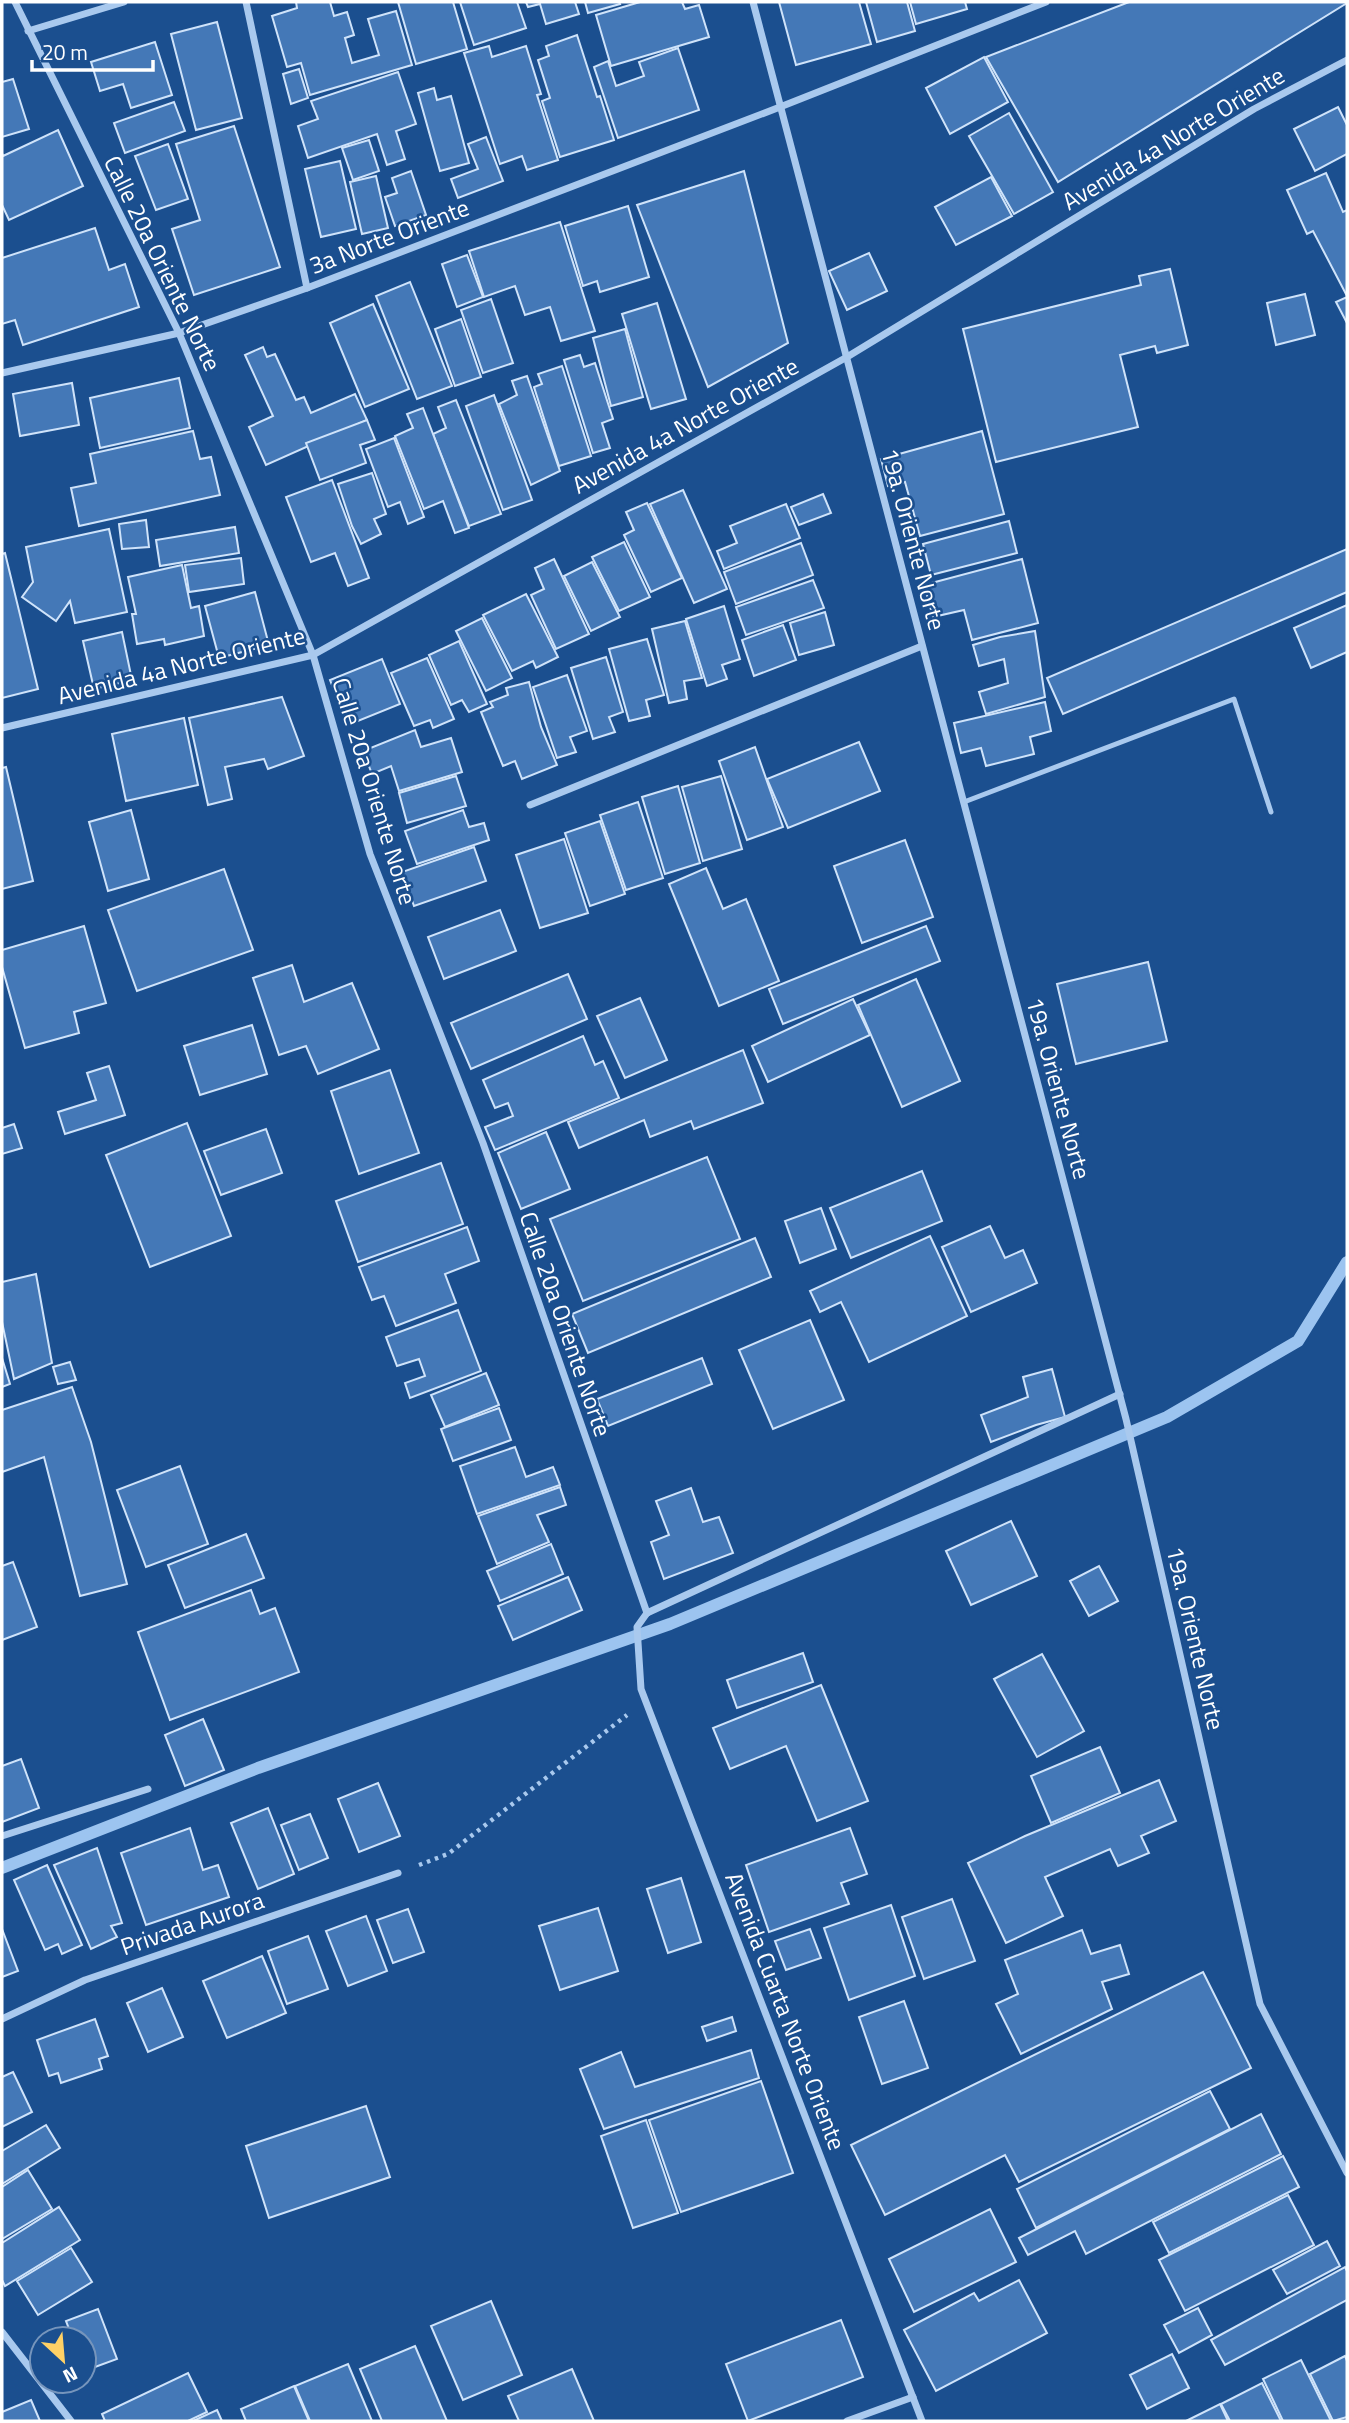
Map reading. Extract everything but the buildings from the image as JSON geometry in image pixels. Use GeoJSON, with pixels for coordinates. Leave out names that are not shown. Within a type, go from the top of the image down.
{"type":"FeatureCollection","features":[{"type":"Feature","properties":{"kind":"street","name":"Calle 20a Oriente Norte"},"geometry":{"type":"LineString","coordinates":[[15,2],[179,333],[313,655],[370,853],[482,1143],[647,1613]]}},
{"type":"Feature","properties":{"kind":"street"},"geometry":{"type":"LineString","coordinates":[[28,31],[124,2]]}},
{"type":"Feature","properties":{"kind":"street"},"geometry":{"type":"LineString","coordinates":[[246,2],[307,288]]}},
{"type":"Feature","properties":{"kind":"street","name":"19a. Oriente Norte"},"geometry":{"type":"LineString","coordinates":[[753,2],[1120,1394],[1260,2004],[1347,2174]]}},
{"type":"Feature","properties":{"kind":"street"},"geometry":{"type":"LineString","coordinates":[[780,107],[1046,2]]}},
{"type":"Feature","properties":{"kind":"street","name":"Avenida 4a Norte Oriente"},"geometry":{"type":"LineString","coordinates":[[2,728],[313,655],[846,357],[1254,110],[1347,60]]}},
{"type":"Feature","properties":{"kind":"street","name":"3a Norte Oriente"},"geometry":{"type":"LineString","coordinates":[[2,373],[179,333],[307,288],[780,107]]}},
{"type":"Feature","properties":{"kind":"street"},"geometry":{"type":"LineString","coordinates":[[530,805],[922,646]]}},
{"type":"Feature","properties":{"kind":"street"},"geometry":{"type":"LineString","coordinates":[[647,1613],[1120,1394]]}},
{"type":"Feature","properties":{"kind":"street","name":"Avenida Cuarta Norte Oriente"},"geometry":{"type":"LineString","coordinates":[[647,1613],[637,1628],[641,1689],[922,2421]]}},
{"type":"Feature","properties":{"kind":"street"},"geometry":{"type":"LineString","coordinates":[[2,1836],[148,1789]]}},
{"type":"Feature","properties":{"kind":"street","name":"Privada Aurora"},"geometry":{"type":"LineString","coordinates":[[2,2019],[85,1980],[398,1873]]}},
{"type":"Feature","properties":{"kind":"street"},"geometry":{"type":"LineString","coordinates":[[2,2332],[71,2421]]}},
{"type":"Feature","properties":{"kind":"street"},"geometry":{"type":"LineString","coordinates":[[847,2421],[913,2397]]}},
{"type":"Feature","properties":{"kind":"lane"},"geometry":{"type":"LineString","coordinates":[[964,802],[1234,699],[1271,812]]}},
{"type":"Feature","properties":{"kind":"path"},"geometry":{"type":"LineString","coordinates":[[398,1873],[448,1854],[647,1700]]}},
{"type":"Feature","properties":{"kind":"waterway"},"geometry":{"type":"LineString","coordinates":[[2,1868],[258,1768],[670,1624],[1167,1417],[1298,1341],[1347,1262]]}}]}
